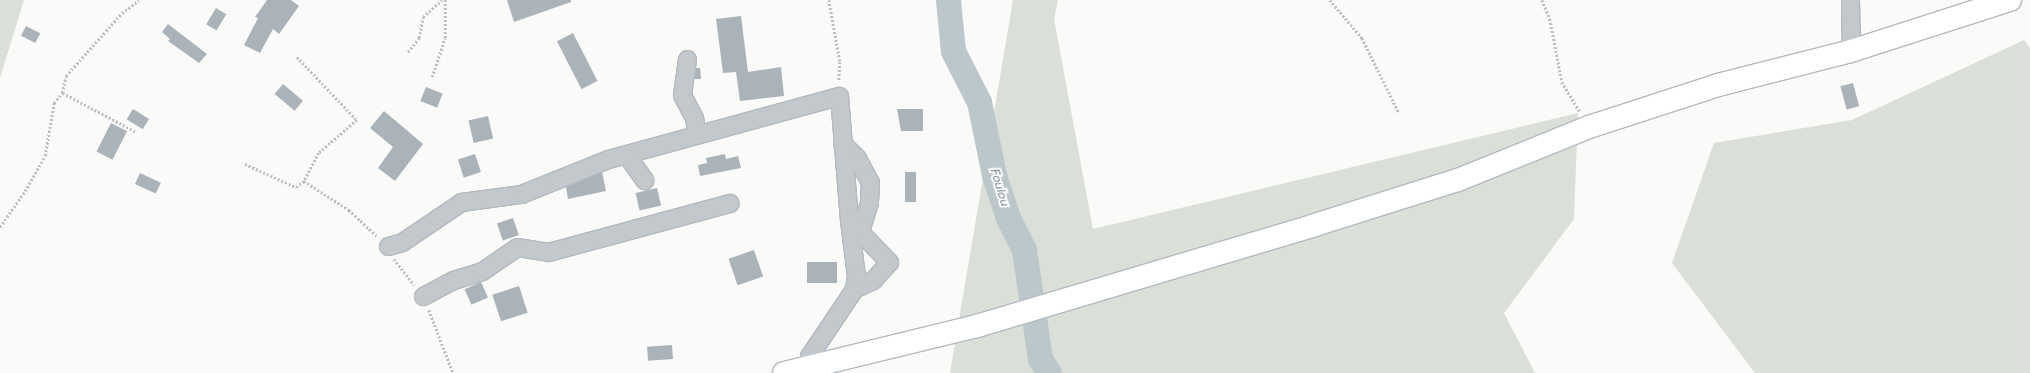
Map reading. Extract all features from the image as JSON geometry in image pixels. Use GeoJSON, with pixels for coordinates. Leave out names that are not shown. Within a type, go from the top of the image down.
{"type":"FeatureCollection","features":[{"type":"Feature","properties":{"kind":"street"},"geometry":{"type":"LineString","coordinates":[[1850,0],[1851,51]]}},
{"type":"Feature","properties":{"kind":"street"},"geometry":{"type":"LineString","coordinates":[[784,373],[977,326],[1458,180],[1589,126],[1718,85],[1851,51],[2010,0]]}},
{"type":"Feature","properties":{"kind":"street"},"geometry":{"type":"LineString","coordinates":[[687,59],[682,95],[694,118],[697,135]]}},
{"type":"Feature","properties":{"kind":"street"},"geometry":{"type":"LineString","coordinates":[[388,246],[402,242],[461,202],[521,194],[608,159],[839,96],[842,143],[856,276],[854,290],[809,356],[810,367]]}},
{"type":"Feature","properties":{"kind":"street"},"geometry":{"type":"LineString","coordinates":[[842,143],[857,158],[870,182],[869,202],[860,232],[888,262],[874,280],[854,290]]}},
{"type":"Feature","properties":{"kind":"street"},"geometry":{"type":"LineString","coordinates":[[626,154],[644,180]]}},
{"type":"Feature","properties":{"kind":"street"},"geometry":{"type":"LineString","coordinates":[[423,296],[454,280],[482,271],[517,247],[548,252],[729,203]]}},
{"type":"Feature","properties":{"kind":"path"},"geometry":{"type":"LineString","coordinates":[[0,227],[25,191],[45,156],[54,103],[62,93],[66,76],[122,13],[139,0]]}},
{"type":"Feature","properties":{"kind":"path"},"geometry":{"type":"LineString","coordinates":[[408,52],[419,38],[423,17],[442,0]]}},
{"type":"Feature","properties":{"kind":"path"},"geometry":{"type":"LineString","coordinates":[[432,77],[445,38],[445,0]]}},
{"type":"Feature","properties":{"kind":"path"},"geometry":{"type":"LineString","coordinates":[[829,0],[840,62],[839,96]]}},
{"type":"Feature","properties":{"kind":"path"},"geometry":{"type":"LineString","coordinates":[[1330,0],[1362,38],[1399,113]]}},
{"type":"Feature","properties":{"kind":"path"},"geometry":{"type":"LineString","coordinates":[[1542,0],[1550,19],[1562,82],[1589,126]]}},
{"type":"Feature","properties":{"kind":"path"},"geometry":{"type":"LineString","coordinates":[[245,164],[296,187],[304,180],[319,153],[357,120],[297,57]]}},
{"type":"Feature","properties":{"kind":"path"},"geometry":{"type":"LineString","coordinates":[[62,93],[135,132]]}},
{"type":"Feature","properties":{"kind":"path"},"geometry":{"type":"LineString","coordinates":[[304,180],[349,210],[388,246],[400,269],[423,296],[454,373]]}},
{"type":"Feature","properties":{"kind":"shaded area"},"geometry":{"type":"Polygon","coordinates":[[[0,0],[24,0],[0,78],[0,0]]]}},
{"type":"Feature","properties":{"kind":"shaded area"},"geometry":{"type":"Polygon","coordinates":[[[1013,0],[1058,0],[1054,19],[1093,229],[1578,113],[1574,219],[1504,313],[1535,373],[950,373],[1013,0]]]}},
{"type":"Feature","properties":{"kind":"shaded area"},"geometry":{"type":"Polygon","coordinates":[[[2024,40],[2030,48],[2030,373],[1755,373],[1672,263],[1714,143],[1852,120],[2024,40]]]}},
{"type":"Feature","properties":{"kind":"building"},"geometry":{"type":"Polygon","coordinates":[[[267,0],[291,0],[299,6],[279,34],[273,29],[260,53],[244,45],[258,18],[255,17],[267,0]]]}},
{"type":"Feature","properties":{"kind":"building"},"geometry":{"type":"Polygon","coordinates":[[[507,0],[571,0],[571,2],[514,22],[507,0]]]}},
{"type":"Feature","properties":{"kind":"building"},"geometry":{"type":"Polygon","coordinates":[[[216,8],[226,14],[217,30],[206,24],[216,8]]]}},
{"type":"Feature","properties":{"kind":"building"},"geometry":{"type":"Polygon","coordinates":[[[741,16],[748,72],[781,67],[784,96],[740,101],[736,72],[723,73],[716,19],[741,16]]]}},
{"type":"Feature","properties":{"kind":"building"},"geometry":{"type":"Polygon","coordinates":[[[168,24],[207,54],[199,63],[168,41],[170,39],[162,32],[168,24]]]}},
{"type":"Feature","properties":{"kind":"building"},"geometry":{"type":"Polygon","coordinates":[[[26,26],[40,33],[35,43],[21,36],[26,26]]]}},
{"type":"Feature","properties":{"kind":"building"},"geometry":{"type":"Polygon","coordinates":[[[573,33],[598,81],[581,89],[557,41],[573,33]]]}},
{"type":"Feature","properties":{"kind":"building"},"geometry":{"type":"Polygon","coordinates":[[[696,68],[700,68],[701,79],[694,79],[696,68]]]}},
{"type":"Feature","properties":{"kind":"building"},"geometry":{"type":"Polygon","coordinates":[[[1853,83],[1859,106],[1847,110],[1840,86],[1853,83]]]}},
{"type":"Feature","properties":{"kind":"building"},"geometry":{"type":"Polygon","coordinates":[[[283,84],[303,101],[295,111],[275,94],[283,84]]]}},
{"type":"Feature","properties":{"kind":"building"},"geometry":{"type":"Polygon","coordinates":[[[426,87],[443,94],[437,108],[420,101],[426,87]]]}},
{"type":"Feature","properties":{"kind":"building"},"geometry":{"type":"Polygon","coordinates":[[[133,109],[149,119],[143,129],[127,119],[133,109]]]}},
{"type":"Feature","properties":{"kind":"building"},"geometry":{"type":"Polygon","coordinates":[[[897,109],[923,109],[923,131],[901,131],[897,109]]]}},
{"type":"Feature","properties":{"kind":"building"},"geometry":{"type":"Polygon","coordinates":[[[384,111],[423,144],[395,181],[378,168],[393,147],[370,128],[384,111]]]}},
{"type":"Feature","properties":{"kind":"building"},"geometry":{"type":"Polygon","coordinates":[[[488,116],[493,138],[474,143],[469,120],[488,116]]]}},
{"type":"Feature","properties":{"kind":"building"},"geometry":{"type":"Polygon","coordinates":[[[111,123],[127,131],[113,160],[96,152],[111,123]]]}},
{"type":"Feature","properties":{"kind":"building"},"geometry":{"type":"Polygon","coordinates":[[[475,154],[481,172],[464,178],[458,160],[475,154]]]}},
{"type":"Feature","properties":{"kind":"building"},"geometry":{"type":"Polygon","coordinates":[[[725,154],[726,159],[738,156],[741,168],[700,176],[698,165],[707,163],[706,158],[725,154]]]}},
{"type":"Feature","properties":{"kind":"building"},"geometry":{"type":"Polygon","coordinates":[[[602,172],[606,191],[568,199],[566,187],[602,172]]]}},
{"type":"Feature","properties":{"kind":"building"},"geometry":{"type":"Polygon","coordinates":[[[905,172],[916,172],[916,202],[905,202],[905,172]]]}},
{"type":"Feature","properties":{"kind":"building"},"geometry":{"type":"Polygon","coordinates":[[[140,173],[161,183],[156,194],[135,184],[140,173]]]}},
{"type":"Feature","properties":{"kind":"building"},"geometry":{"type":"Polygon","coordinates":[[[657,188],[661,206],[640,210],[636,193],[657,188]]]}},
{"type":"Feature","properties":{"kind":"building"},"geometry":{"type":"Polygon","coordinates":[[[513,218],[519,235],[503,241],[497,224],[513,218]]]}},
{"type":"Feature","properties":{"kind":"building"},"geometry":{"type":"Polygon","coordinates":[[[754,250],[763,276],[738,285],[728,259],[754,250]]]}},
{"type":"Feature","properties":{"kind":"building"},"geometry":{"type":"Polygon","coordinates":[[[807,262],[837,262],[837,283],[807,283],[807,262]]]}},
{"type":"Feature","properties":{"kind":"building"},"geometry":{"type":"Polygon","coordinates":[[[481,282],[488,298],[471,305],[465,289],[481,282]]]}},
{"type":"Feature","properties":{"kind":"building"},"geometry":{"type":"Polygon","coordinates":[[[519,286],[528,313],[501,321],[492,295],[519,286]]]}},
{"type":"Feature","properties":{"kind":"building"},"geometry":{"type":"Polygon","coordinates":[[[672,345],[673,359],[648,361],[647,347],[672,345]]]}},
{"type":"Feature","properties":{"kind":"waterway","name":"Foulou"},"geometry":{"type":"LineString","coordinates":[[948,0],[953,51],[979,102],[994,175],[1008,218],[1024,250],[1040,359],[1049,373]]}}]}
